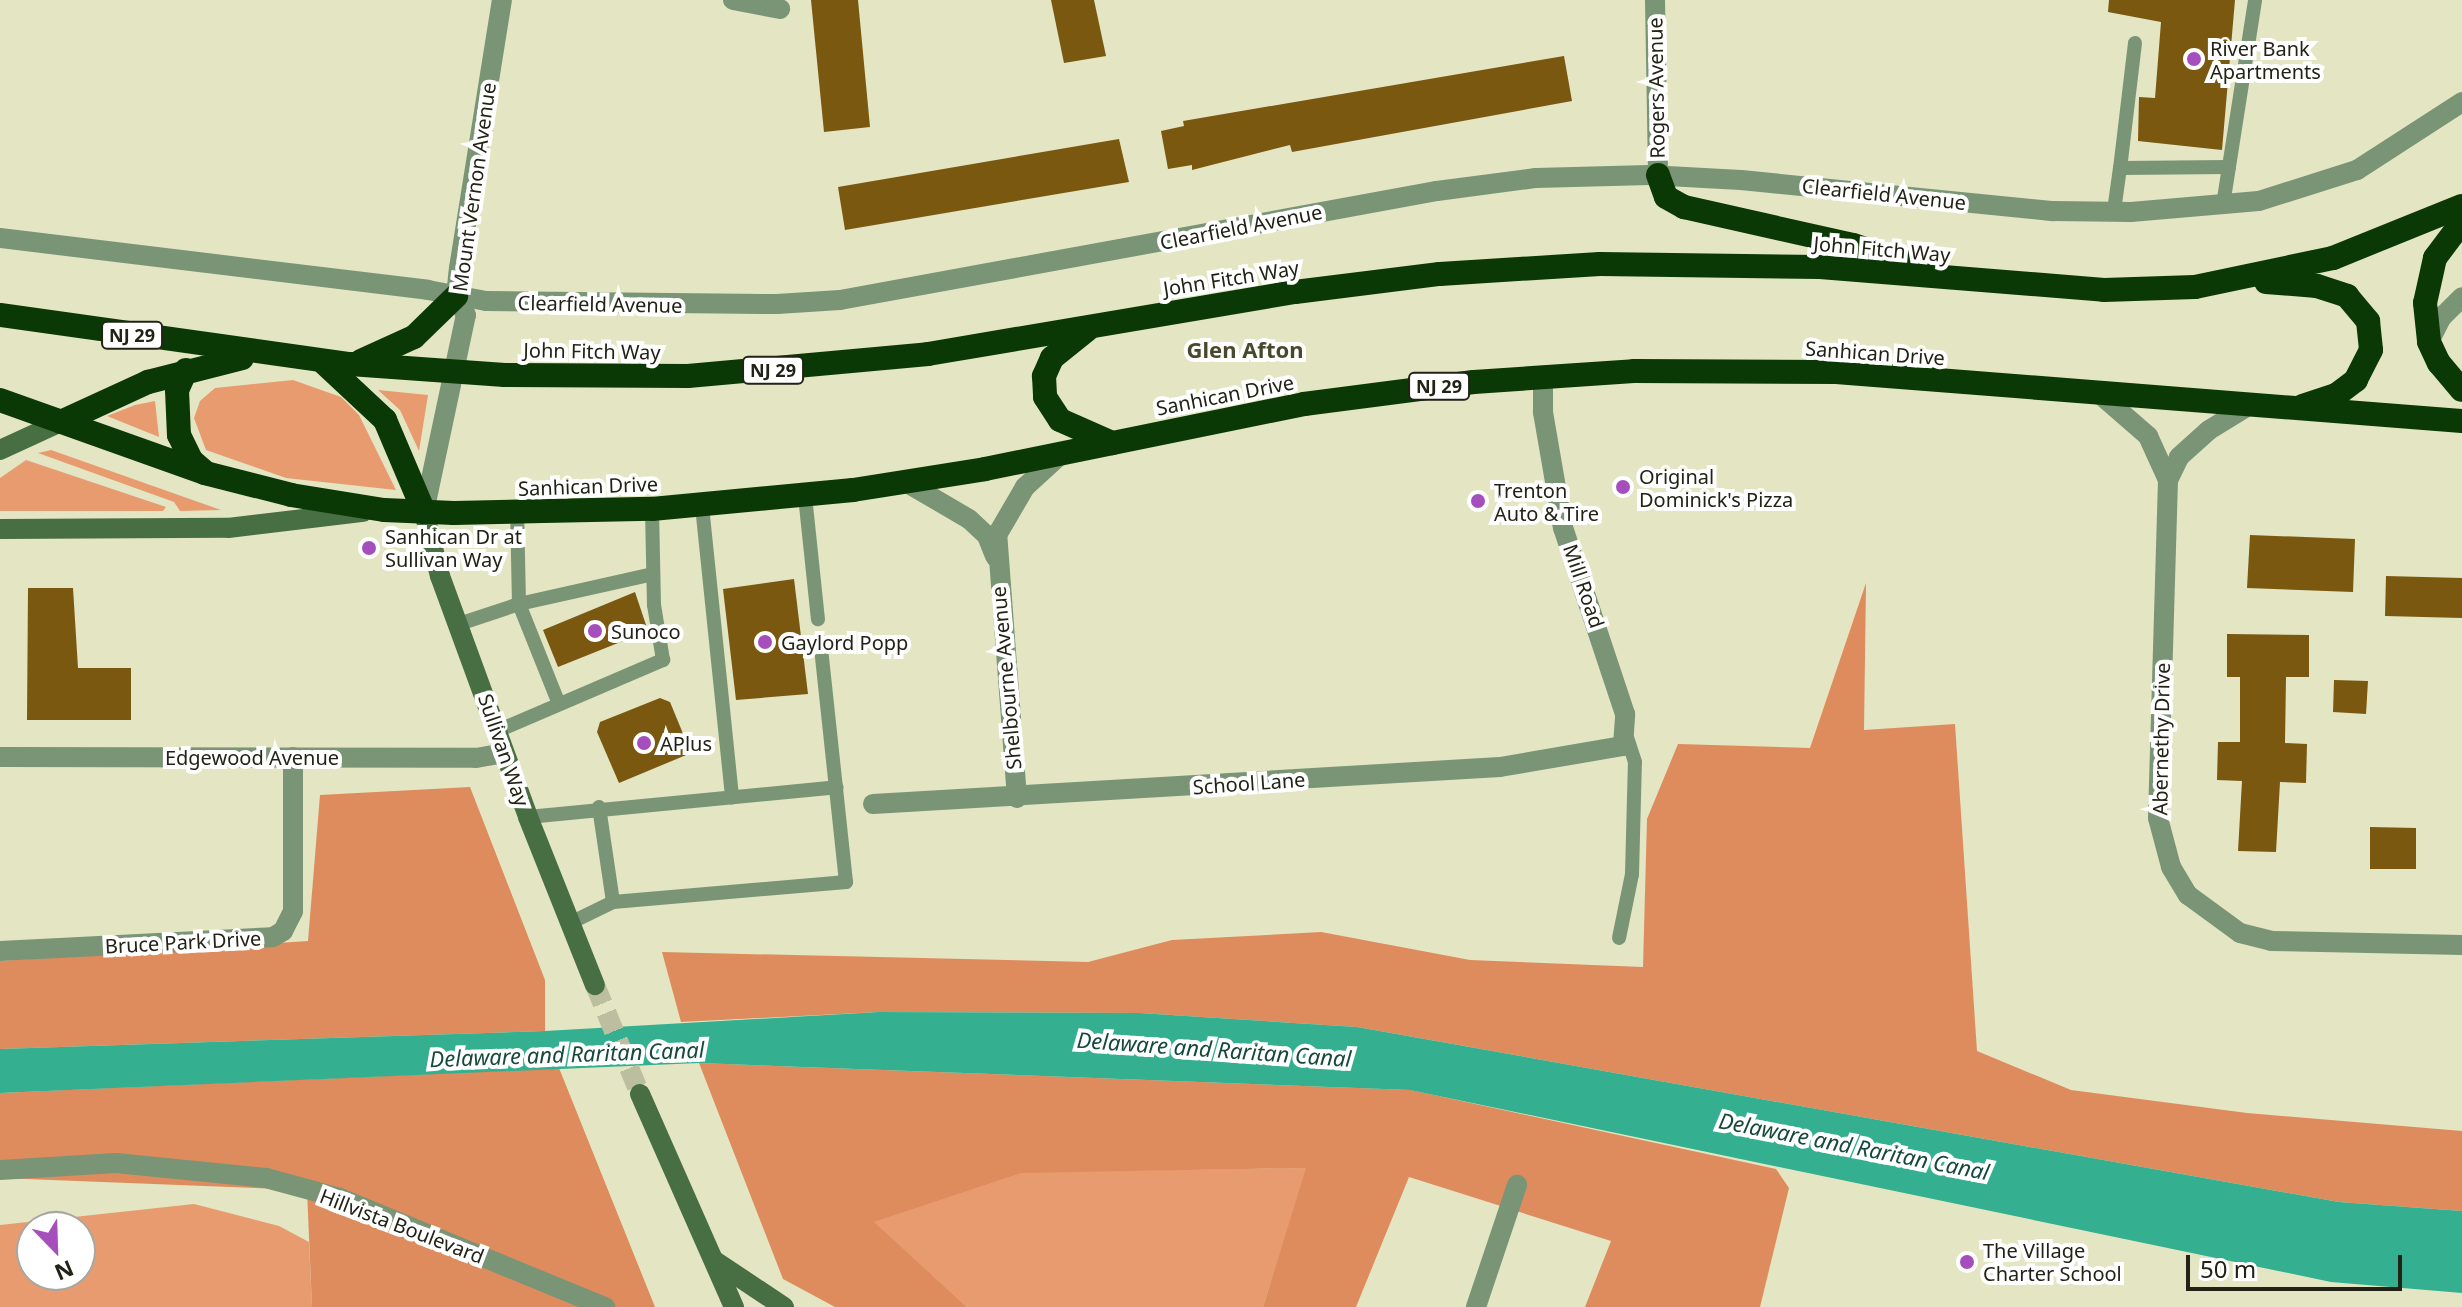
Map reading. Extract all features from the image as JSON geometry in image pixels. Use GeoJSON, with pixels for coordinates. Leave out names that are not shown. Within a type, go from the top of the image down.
{"type":"FeatureCollection","features":[{"type":"Feature","properties":{"kind":"highway"},"geometry":{"type":"LineString","coordinates":[[1658,175],[1666,197],[1684,207],[1853,245],[1955,278]]}},
{"type":"Feature","properties":{"kind":"highway","name":"John Fitch Way"},"geometry":{"type":"LineString","coordinates":[[0,315],[323,362],[452,372],[627,377],[748,372],[928,354],[1324,288],[1600,264],[1715,262],[2104,290],[2230,282],[2333,258],[2462,206]]}},
{"type":"Feature","properties":{"kind":"highway"},"geometry":{"type":"LineString","coordinates":[[2462,222],[2441,245],[2429,275],[2425,303],[2429,342],[2462,390]]}},
{"type":"Feature","properties":{"kind":"highway"},"geometry":{"type":"LineString","coordinates":[[2230,282],[2334,291],[2357,303],[2368,321],[2371,350],[2356,380],[2336,395],[2289,410]]}},
{"type":"Feature","properties":{"kind":"highway"},"geometry":{"type":"LineString","coordinates":[[350,364],[414,337],[456,296]]}},
{"type":"Feature","properties":{"kind":"highway"},"geometry":{"type":"LineString","coordinates":[[1092,326],[1052,358],[1044,376],[1045,397],[1060,420],[1112,443]]}},
{"type":"Feature","properties":{"kind":"highway"},"geometry":{"type":"LineString","coordinates":[[61,422],[186,370],[264,354]]}},
{"type":"Feature","properties":{"kind":"highway"},"geometry":{"type":"LineString","coordinates":[[323,362],[385,420],[424,512]]}},
{"type":"Feature","properties":{"kind":"highway","name":"Sanhican Drive"},"geometry":{"type":"LineString","coordinates":[[384,510],[517,512],[652,509],[909,484],[1304,404],[1543,376],[1716,369],[1836,372],[2102,396],[2462,421]]}},
{"type":"Feature","properties":{"kind":"highway"},"geometry":{"type":"LineString","coordinates":[[186,370],[177,390],[179,435],[191,460],[205,473]]}},
{"type":"Feature","properties":{"kind":"highway","name":"NJ 29"},"geometry":{"type":"LineString","coordinates":[[0,400],[205,473],[291,495],[384,510]]}},
{"type":"Feature","properties":{"kind":"main road"},"geometry":{"type":"LineString","coordinates":[[0,450],[61,422]]}},
{"type":"Feature","properties":{"kind":"main road","name":"Sanhican Drive"},"geometry":{"type":"LineString","coordinates":[[0,529],[228,528],[384,510]]}},
{"type":"Feature","properties":{"kind":"main road","name":"Sullivan Way"},"geometry":{"type":"LineString","coordinates":[[424,512],[504,753],[595,985]]}},
{"type":"Feature","properties":{"kind":"main road"},"geometry":{"type":"LineString","coordinates":[[640,1094],[734,1307]]}},
{"type":"Feature","properties":{"kind":"main road"},"geometry":{"type":"LineString","coordinates":[[715,1261],[784,1307]]}},
{"type":"Feature","properties":{"kind":"street","name":"Mount Vernon Avenue"},"geometry":{"type":"LineString","coordinates":[[424,512],[466,315],[456,296],[502,0]]}},
{"type":"Feature","properties":{"kind":"street"},"geometry":{"type":"LineString","coordinates":[[733,0],[780,9]]}},
{"type":"Feature","properties":{"kind":"street","name":"Rogers Avenue"},"geometry":{"type":"LineString","coordinates":[[1655,0],[1658,175]]}},
{"type":"Feature","properties":{"kind":"street","name":"Clearfield Avenue"},"geometry":{"type":"LineString","coordinates":[[0,238],[504,303],[840,300],[1437,191],[1536,178],[1658,175],[2053,211],[2223,205],[2312,188],[2357,170],[2462,102]]}},
{"type":"Feature","properties":{"kind":"street"},"geometry":{"type":"LineString","coordinates":[[2429,342],[2442,317],[2462,297]]}},
{"type":"Feature","properties":{"kind":"street","name":"Mill Road"},"geometry":{"type":"LineString","coordinates":[[1543,376],[1543,412],[1563,528],[1616,680],[1625,742]]}},
{"type":"Feature","properties":{"kind":"street","name":"Abernethy Drive"},"geometry":{"type":"LineString","coordinates":[[2102,396],[2148,436],[2168,480],[2158,818],[2171,867],[2204,910],[2240,933],[2271,941],[2462,945]]}},
{"type":"Feature","properties":{"kind":"street"},"geometry":{"type":"LineString","coordinates":[[2168,480],[2179,457],[2248,406]]}},
{"type":"Feature","properties":{"kind":"street","name":"Shelbourne Avenue"},"geometry":{"type":"LineString","coordinates":[[1017,798],[995,558],[997,535],[1025,487],[1062,453]]}},
{"type":"Feature","properties":{"kind":"street","name":"Shelbourne Avenue"},"geometry":{"type":"LineString","coordinates":[[909,484],[969,519],[987,536],[995,558]]}},
{"type":"Feature","properties":{"kind":"street","name":"School Lane"},"geometry":{"type":"LineString","coordinates":[[873,804],[1017,798],[1500,767],[1625,742]]}},
{"type":"Feature","properties":{"kind":"street","name":"Edgewood Avenue"},"geometry":{"type":"LineString","coordinates":[[0,757],[476,758],[504,753]]}},
{"type":"Feature","properties":{"kind":"street","name":"Bruce Park Drive"},"geometry":{"type":"LineString","coordinates":[[0,951],[273,937],[283,931],[293,911],[293,757]]}},
{"type":"Feature","properties":{"kind":"street","name":"Hillvista Boulevard"},"geometry":{"type":"LineString","coordinates":[[0,1170],[116,1163],[266,1178],[340,1198],[605,1307]]}},
{"type":"Feature","properties":{"kind":"street"},"geometry":{"type":"LineString","coordinates":[[1476,1307],[1517,1185]]}},
{"type":"Feature","properties":{"kind":"lane"},"geometry":{"type":"LineString","coordinates":[[2223,205],[2255,0]]}},
{"type":"Feature","properties":{"kind":"lane"},"geometry":{"type":"LineString","coordinates":[[2114,211],[2135,43]]}},
{"type":"Feature","properties":{"kind":"lane"},"geometry":{"type":"LineString","coordinates":[[2120,168],[2229,167]]}},
{"type":"Feature","properties":{"kind":"lane"},"geometry":{"type":"LineString","coordinates":[[805,496],[818,619]]}},
{"type":"Feature","properties":{"kind":"lane"},"geometry":{"type":"LineString","coordinates":[[702,506],[732,797]]}},
{"type":"Feature","properties":{"kind":"lane"},"geometry":{"type":"LineString","coordinates":[[497,731],[663,660],[653,574],[652,509]]}},
{"type":"Feature","properties":{"kind":"lane"},"geometry":{"type":"LineString","coordinates":[[517,512],[519,604],[559,704]]}},
{"type":"Feature","properties":{"kind":"lane"},"geometry":{"type":"LineString","coordinates":[[459,624],[519,604],[653,574]]}},
{"type":"Feature","properties":{"kind":"lane"},"geometry":{"type":"LineString","coordinates":[[570,923],[613,902],[846,882],[820,640]]}},
{"type":"Feature","properties":{"kind":"lane"},"geometry":{"type":"LineString","coordinates":[[1619,938],[1632,874],[1635,762],[1625,742]]}},
{"type":"Feature","properties":{"kind":"lane"},"geometry":{"type":"LineString","coordinates":[[528,817],[599,807],[837,787]]}},
{"type":"Feature","properties":{"kind":"lane"},"geometry":{"type":"LineString","coordinates":[[599,807],[613,902]]}},
{"type":"Feature","properties":{"kind":"shaded area"},"geometry":{"type":"Polygon","coordinates":[[[293,380],[341,397],[359,415],[396,490],[286,478],[206,450],[194,418],[200,401],[215,388],[293,380]]]}},
{"type":"Feature","properties":{"kind":"shaded area"},"geometry":{"type":"Polygon","coordinates":[[[378,390],[428,395],[419,451],[400,410],[378,390]]]}},
{"type":"Feature","properties":{"kind":"shaded area"},"geometry":{"type":"Polygon","coordinates":[[[155,401],[159,437],[107,416],[135,405],[155,401]]]}},
{"type":"Feature","properties":{"kind":"shaded area"},"geometry":{"type":"Polygon","coordinates":[[[51,450],[221,510],[180,511],[174,502],[38,453],[51,450]]]}},
{"type":"Feature","properties":{"kind":"shaded area"},"geometry":{"type":"Polygon","coordinates":[[[26,460],[166,507],[163,511],[0,511],[0,478],[26,460]]]}},
{"type":"Feature","properties":{"kind":"shaded area"},"geometry":{"type":"Polygon","coordinates":[[[1866,583],[1864,730],[1955,724],[1977,1051],[2071,1090],[2247,1113],[2462,1131],[2462,1211],[2339,1202],[1357,1027],[1140,1013],[879,1012],[681,1022],[662,952],[1088,962],[1172,940],[1321,932],[1470,960],[1643,967],[1647,819],[1678,744],[1810,748],[1866,583]]]}},
{"type":"Feature","properties":{"kind":"shaded area"},"geometry":{"type":"Polygon","coordinates":[[[470,787],[545,980],[545,1031],[0,1049],[0,961],[308,941],[320,795],[470,787]]]}},
{"type":"Feature","properties":{"kind":"shaded area"},"geometry":{"type":"Polygon","coordinates":[[[699,1063],[1411,1090],[1776,1169],[1789,1188],[1760,1307],[1585,1307],[1611,1241],[1409,1177],[1356,1307],[1263,1307],[1306,1168],[1021,1173],[874,1222],[967,1307],[835,1307],[783,1279],[699,1063]]]}},
{"type":"Feature","properties":{"kind":"shaded area"},"geometry":{"type":"Polygon","coordinates":[[[559,1068],[655,1307],[312,1307],[307,1190],[0,1178],[0,1093],[559,1068]]]}},
{"type":"Feature","properties":{"kind":"shaded area"},"geometry":{"type":"Polygon","coordinates":[[[1307,1168],[1263,1307],[967,1307],[873,1222],[1021,1172],[1307,1168]]]}},
{"type":"Feature","properties":{"kind":"shaded area"},"geometry":{"type":"Polygon","coordinates":[[[194,1204],[279,1226],[309,1242],[312,1307],[0,1307],[0,1225],[16,1223],[16,1291],[96,1291],[96,1215],[194,1204]]]}},
{"type":"Feature","properties":{"kind":"water","name":"Delaware and Raritan Canal"},"geometry":{"type":"Polygon","coordinates":[[[879,1012],[1140,1013],[1357,1027],[2339,1202],[2462,1211],[2462,1293],[2331,1282],[1410,1090],[699,1063],[0,1093],[0,1049],[545,1031],[879,1012]]]}},
{"type":"Feature","properties":{"kind":"building"},"geometry":{"type":"Polygon","coordinates":[[[811,0],[858,0],[870,127],[824,132],[811,0]]]}},
{"type":"Feature","properties":{"kind":"building"},"geometry":{"type":"Polygon","coordinates":[[[1051,0],[1094,0],[1106,56],[1064,63],[1051,0]]]}},
{"type":"Feature","properties":{"kind":"building","name":"River Bank Apartments"},"geometry":{"type":"Polygon","coordinates":[[[2109,0],[2235,0],[2222,150],[2138,141],[2139,97],[2155,98],[2161,22],[2108,12],[2109,0]]]}},
{"type":"Feature","properties":{"kind":"building"},"geometry":{"type":"Polygon","coordinates":[[[1564,56],[1572,101],[1292,152],[1290,145],[1192,170],[1192,165],[1168,169],[1161,131],[1184,126],[1183,121],[1564,56]]]}},
{"type":"Feature","properties":{"kind":"building"},"geometry":{"type":"Polygon","coordinates":[[[1119,139],[1129,182],[845,230],[838,187],[1119,139]]]}},
{"type":"Feature","properties":{"kind":"building"},"geometry":{"type":"Polygon","coordinates":[[[2250,535],[2355,539],[2353,592],[2247,588],[2250,535]]]}},
{"type":"Feature","properties":{"kind":"building"},"geometry":{"type":"Polygon","coordinates":[[[2386,576],[2462,578],[2462,618],[2385,616],[2386,576]]]}},
{"type":"Feature","properties":{"kind":"building","name":"Gaylord Popp"},"geometry":{"type":"Polygon","coordinates":[[[794,579],[808,694],[736,700],[723,589],[794,579]]]}},
{"type":"Feature","properties":{"kind":"building"},"geometry":{"type":"Polygon","coordinates":[[[28,588],[73,588],[78,668],[131,668],[131,720],[27,720],[28,588]]]}},
{"type":"Feature","properties":{"kind":"building"},"geometry":{"type":"Polygon","coordinates":[[[635,592],[648,631],[558,667],[543,630],[635,592]]]}},
{"type":"Feature","properties":{"kind":"building"},"geometry":{"type":"Polygon","coordinates":[[[2227,634],[2309,635],[2309,677],[2286,677],[2285,743],[2307,744],[2306,783],[2280,782],[2276,852],[2238,851],[2242,781],[2217,780],[2218,742],[2240,742],[2240,677],[2227,677],[2227,634]]]}},
{"type":"Feature","properties":{"kind":"building"},"geometry":{"type":"Polygon","coordinates":[[[2334,680],[2368,681],[2366,714],[2333,712],[2334,680]]]}},
{"type":"Feature","properties":{"kind":"building","name":"APlus"},"geometry":{"type":"Polygon","coordinates":[[[660,698],[670,702],[691,753],[619,783],[597,732],[600,722],[660,698]]]}},
{"type":"Feature","properties":{"kind":"building"},"geometry":{"type":"Polygon","coordinates":[[[2370,827],[2416,828],[2416,869],[2370,869],[2370,827]]]}},
{"type":"Feature","properties":{"kind":"tunnel"},"geometry":{"type":"LineString","coordinates":[[595,985],[640,1094]]}},
{"type":"Feature","properties":{"kind":"place","name":"River Bank Apartments"},"geometry":{"type":"Point","coordinates":[2194,59]}},
{"type":"Feature","properties":{"kind":"place","name":"Original Dominick's Pizza"},"geometry":{"type":"Point","coordinates":[1623,487]}},
{"type":"Feature","properties":{"kind":"place","name":"Trenton Auto & Tire"},"geometry":{"type":"Point","coordinates":[1478,501]}},
{"type":"Feature","properties":{"kind":"place","name":"Sanhican Dr at Sullivan Way"},"geometry":{"type":"Point","coordinates":[369,548]}},
{"type":"Feature","properties":{"kind":"place","name":"Sunoco"},"geometry":{"type":"Point","coordinates":[595,631]}},
{"type":"Feature","properties":{"kind":"place","name":"Gaylord Popp"},"geometry":{"type":"Point","coordinates":[765,642]}},
{"type":"Feature","properties":{"kind":"place","name":"APlus"},"geometry":{"type":"Point","coordinates":[644,743]}},
{"type":"Feature","properties":{"kind":"place","name":"The Village Charter School"},"geometry":{"type":"Point","coordinates":[1967,1262]}},
{"type":"Feature","properties":{"kind":"district","name":"Glen Afton"},"geometry":{"type":"Point","coordinates":[1245,350]}}]}
